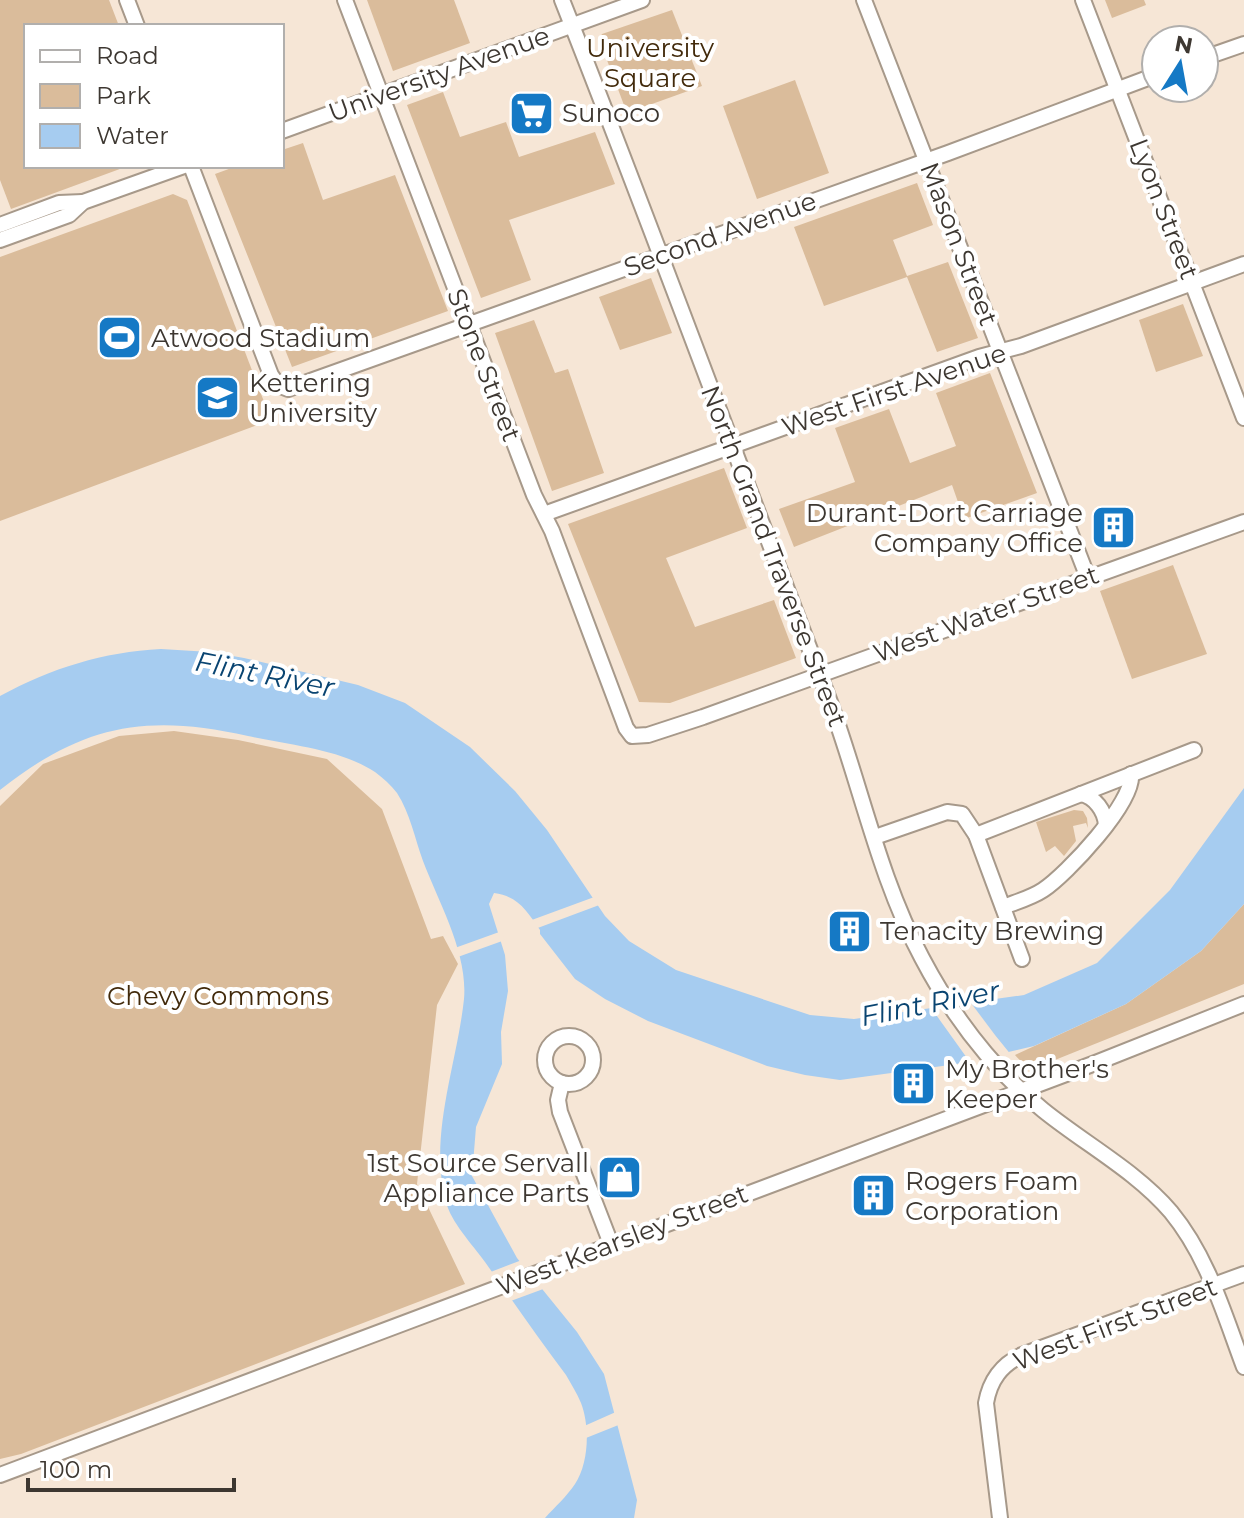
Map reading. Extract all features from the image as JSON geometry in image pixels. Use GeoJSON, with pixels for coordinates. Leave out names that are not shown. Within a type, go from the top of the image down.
{"type":"FeatureCollection","features":[{"type":"Feature","properties":{"kind":"street"},"geometry":{"type":"LineString","coordinates":[[127,0],[136,24]]}},
{"type":"Feature","properties":{"kind":"street","name":"Stone Street"},"geometry":{"type":"LineString","coordinates":[[345,0],[626,728]]}},
{"type":"Feature","properties":{"kind":"street","name":"North Grand Traverse Street"},"geometry":{"type":"LineString","coordinates":[[562,0],[819,675],[905,925],[942,992],[994,1062],[1048,1113],[1162,1202],[1188,1236],[1213,1285],[1244,1367]]}},
{"type":"Feature","properties":{"kind":"street","name":"University Avenue"},"geometry":{"type":"LineString","coordinates":[[284,130],[642,0]]}},
{"type":"Feature","properties":{"kind":"street","name":"Mason Street"},"geometry":{"type":"LineString","coordinates":[[864,0],[1088,578]]}},
{"type":"Feature","properties":{"kind":"street","name":"Lyon Street"},"geometry":{"type":"LineString","coordinates":[[1083,0],[1244,418]]}},
{"type":"Feature","properties":{"kind":"street"},"geometry":{"type":"LineString","coordinates":[[1220,52],[1244,44]]}},
{"type":"Feature","properties":{"kind":"street","name":"Second Avenue"},"geometry":{"type":"LineString","coordinates":[[192,168],[271,375],[283,388],[309,382],[1140,81]]}},
{"type":"Feature","properties":{"kind":"street"},"geometry":{"type":"LineString","coordinates":[[0,235],[69,215],[83,202],[178,168]]}},
{"type":"Feature","properties":{"kind":"street","name":"West First Avenue"},"geometry":{"type":"LineString","coordinates":[[544,514],[1244,264]]}},
{"type":"Feature","properties":{"kind":"street","name":"West Water Street"},"geometry":{"type":"LineString","coordinates":[[626,728],[635,737],[648,735],[1244,522]]}},
{"type":"Feature","properties":{"kind":"street"},"geometry":{"type":"LineString","coordinates":[[976,835],[1194,750]]}},
{"type":"Feature","properties":{"kind":"street"},"geometry":{"type":"LineString","coordinates":[[1003,907],[1035,895],[1052,884],[1085,852],[1130,788],[1131,774]]}},
{"type":"Feature","properties":{"kind":"street"},"geometry":{"type":"LineString","coordinates":[[1081,794],[1089,797],[1103,812],[1106,825]]}},
{"type":"Feature","properties":{"kind":"street"},"geometry":{"type":"LineString","coordinates":[[875,837],[952,812],[964,816],[976,835],[1022,959]]}},
{"type":"Feature","properties":{"kind":"street","name":"West Kearsley Street"},"geometry":{"type":"LineString","coordinates":[[0,1475],[1244,1004]]}},
{"type":"Feature","properties":{"kind":"street"},"geometry":{"type":"LineString","coordinates":[[562,1083],[558,1100],[560,1112],[611,1244]]}},
{"type":"Feature","properties":{"kind":"street","name":"West First Street"},"geometry":{"type":"LineString","coordinates":[[1000,1518],[986,1403],[992,1382],[1000,1370],[1014,1359],[1244,1274]]}},
{"type":"Feature","properties":{"kind":"green space"},"geometry":{"type":"Polygon","coordinates":[[[0,0],[109,0],[118,24],[24,24],[24,168],[123,168],[11,209],[0,180],[0,0]]]}},
{"type":"Feature","properties":{"kind":"green space"},"geometry":{"type":"Polygon","coordinates":[[[367,0],[454,0],[470,43],[393,71],[367,0]]]}},
{"type":"Feature","properties":{"kind":"green space"},"geometry":{"type":"Polygon","coordinates":[[[1105,0],[1144,0],[1146,5],[1112,18],[1105,0]]]}},
{"type":"Feature","properties":{"kind":"green space","name":"University Square"},"geometry":{"type":"Polygon","coordinates":[[[672,10],[702,86],[627,113],[599,39],[602,34],[672,10]]]}},
{"type":"Feature","properties":{"kind":"green space"},"geometry":{"type":"Polygon","coordinates":[[[795,80],[829,173],[757,199],[723,106],[795,80]]]}},
{"type":"Feature","properties":{"kind":"green space"},"geometry":{"type":"Polygon","coordinates":[[[443,92],[460,137],[506,122],[519,157],[595,132],[615,184],[509,220],[531,280],[481,298],[407,105],[443,92]]]}},
{"type":"Feature","properties":{"kind":"green space"},"geometry":{"type":"Polygon","coordinates":[[[303,143],[323,200],[395,175],[448,311],[292,367],[215,174],[232,168],[284,168],[284,149],[303,143]]]}},
{"type":"Feature","properties":{"kind":"green space"},"geometry":{"type":"Polygon","coordinates":[[[917,183],[933,225],[893,240],[907,276],[948,262],[978,338],[937,352],[907,277],[824,306],[794,227],[917,183]]]}},
{"type":"Feature","properties":{"kind":"green space","name":"Atwood Stadium"},"geometry":{"type":"Polygon","coordinates":[[[173,194],[187,200],[271,420],[0,521],[0,257],[173,194]]]}},
{"type":"Feature","properties":{"kind":"green space"},"geometry":{"type":"Polygon","coordinates":[[[651,278],[672,333],[620,350],[599,297],[651,278]]]}},
{"type":"Feature","properties":{"kind":"green space"},"geometry":{"type":"Polygon","coordinates":[[[1183,304],[1203,356],[1156,372],[1139,320],[1183,304]]]}},
{"type":"Feature","properties":{"kind":"green space"},"geometry":{"type":"Polygon","coordinates":[[[534,320],[555,373],[568,369],[604,473],[552,491],[495,333],[534,320]]]}},
{"type":"Feature","properties":{"kind":"green space"},"geometry":{"type":"Polygon","coordinates":[[[990,373],[1037,493],[964,519],[952,485],[794,547],[779,509],[855,482],[835,428],[889,409],[910,463],[956,446],[936,393],[990,373]]]}},
{"type":"Feature","properties":{"kind":"green space"},"geometry":{"type":"Polygon","coordinates":[[[724,468],[747,528],[666,558],[695,627],[774,600],[796,658],[670,703],[639,702],[568,524],[724,468]]]}},
{"type":"Feature","properties":{"kind":"green space"},"geometry":{"type":"Polygon","coordinates":[[[1173,565],[1207,654],[1132,679],[1100,591],[1173,565]]]}},
{"type":"Feature","properties":{"kind":"green space","name":"Chevy Commons"},"geometry":{"type":"Polygon","coordinates":[[[174,731],[238,740],[327,759],[382,809],[431,939],[443,936],[458,964],[437,1005],[417,1184],[465,1284],[21,1454],[0,1459],[0,806],[43,764],[119,736],[174,731]]]}},
{"type":"Feature","properties":{"kind":"green space"},"geometry":{"type":"Polygon","coordinates":[[[1074,810],[1083,811],[1088,828],[1086,823],[1073,826],[1076,841],[1064,856],[1055,846],[1046,852],[1036,822],[1074,810]]]}},
{"type":"Feature","properties":{"kind":"green space"},"geometry":{"type":"Polygon","coordinates":[[[1244,904],[1244,984],[1045,1064],[1028,1064],[1015,1055],[1126,1004],[1201,951],[1244,904]]]}},
{"type":"Feature","properties":{"kind":"water","name":"Flint River"},"geometry":{"type":"Polygon","coordinates":[[[161,649],[244,658],[358,685],[405,703],[470,747],[515,791],[547,830],[605,916],[629,941],[676,970],[810,1015],[854,1019],[1024,995],[1097,963],[1170,890],[1244,788],[1244,904],[1201,951],[1126,1004],[1034,1046],[957,1064],[840,1080],[767,1066],[648,1021],[605,999],[575,979],[521,906],[509,897],[494,893],[489,904],[505,955],[508,991],[501,1032],[502,1064],[476,1127],[472,1176],[517,1258],[577,1332],[604,1374],[637,1500],[634,1518],[545,1518],[580,1475],[587,1444],[584,1412],[566,1375],[457,1225],[446,1202],[440,1152],[464,999],[462,964],[451,928],[397,793],[375,772],[330,753],[211,729],[178,726],[116,730],[88,738],[30,768],[0,790],[0,696],[78,663],[161,649]]]}},
{"type":"Feature","properties":{"kind":"pier"},"geometry":{"type":"Polygon","coordinates":[[[597,896],[602,904],[535,929],[529,921],[597,896]]]}},
{"type":"Feature","properties":{"kind":"pier"},"geometry":{"type":"Polygon","coordinates":[[[502,931],[505,940],[455,958],[452,949],[502,931]]]}},
{"type":"Feature","properties":{"kind":"pier"},"geometry":{"type":"Polygon","coordinates":[[[968,999],[1012,1056],[972,1065],[929,1005],[968,999]]]}},
{"type":"Feature","properties":{"kind":"pier"},"geometry":{"type":"Polygon","coordinates":[[[522,1260],[546,1288],[508,1302],[488,1273],[522,1260]]]}},
{"type":"Feature","properties":{"kind":"pier"},"geometry":{"type":"Polygon","coordinates":[[[618,1411],[621,1424],[581,1440],[582,1427],[618,1411]]]}},
{"type":"Feature","properties":{"kind":"place","name":"Sunoco"},"geometry":{"type":"Point","coordinates":[531,113]}},
{"type":"Feature","properties":{"kind":"place","name":"Atwood Stadium"},"geometry":{"type":"Point","coordinates":[120,338]}},
{"type":"Feature","properties":{"kind":"place","name":"Kettering University"},"geometry":{"type":"Point","coordinates":[218,398]}},
{"type":"Feature","properties":{"kind":"place","name":"Durant-Dort Carriage Company Office"},"geometry":{"type":"Point","coordinates":[1114,528]}},
{"type":"Feature","properties":{"kind":"place","name":"Tenacity Brewing"},"geometry":{"type":"Point","coordinates":[849,931]}},
{"type":"Feature","properties":{"kind":"place","name":"My Brother's Keeper"},"geometry":{"type":"Point","coordinates":[914,1084]}},
{"type":"Feature","properties":{"kind":"place","name":"1st Source Servall Appliance Parts"},"geometry":{"type":"Point","coordinates":[620,1178]}},
{"type":"Feature","properties":{"kind":"place","name":"Rogers Foam Corporation"},"geometry":{"type":"Point","coordinates":[874,1196]}}]}
